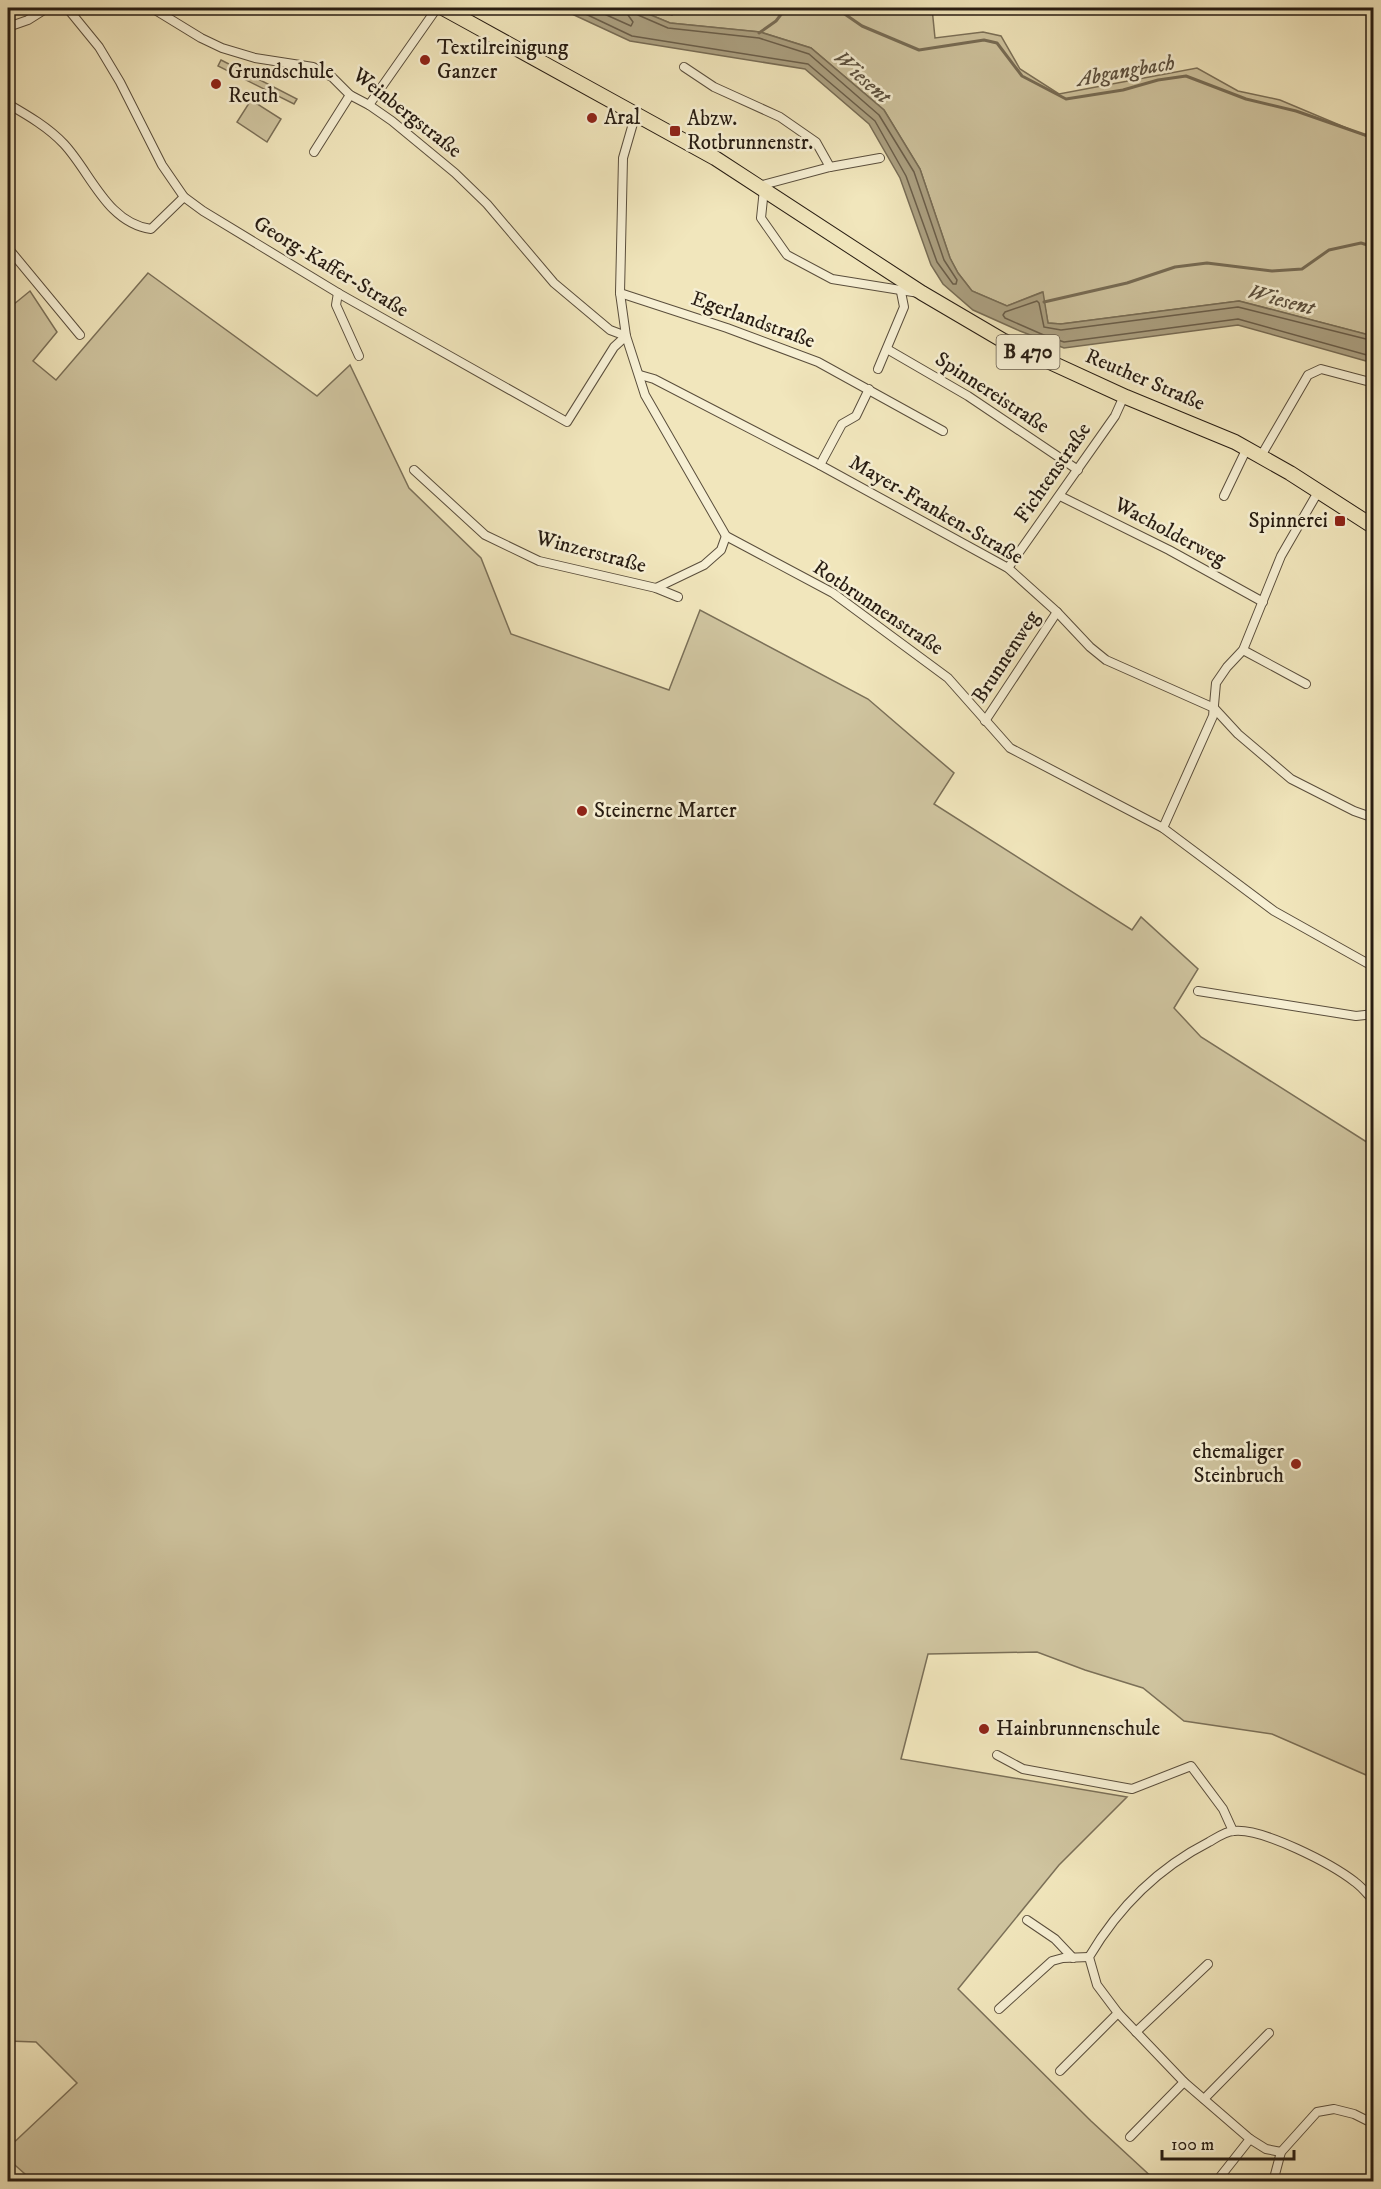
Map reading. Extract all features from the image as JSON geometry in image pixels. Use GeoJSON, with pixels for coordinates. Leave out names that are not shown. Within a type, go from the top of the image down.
{"type":"FeatureCollection","features":[{"type":"Feature","properties":{"kind":"main road","name":"Reuther Straße"},"geometry":{"type":"LineString","coordinates":[[443,8],[636,113],[761,187],[922,293],[1002,340],[1124,396],[1192,422],[1248,448],[1318,492]]}},
{"type":"Feature","properties":{"kind":"main road","name":"B 470"},"geometry":{"type":"LineString","coordinates":[[1318,492],[1374,527]]}},
{"type":"Feature","properties":{"kind":"street"},"geometry":{"type":"LineString","coordinates":[[8,27],[28,20],[47,8],[69,8]]}},
{"type":"Feature","properties":{"kind":"street","name":"Georg-Kaffer-Straße"},"geometry":{"type":"LineString","coordinates":[[69,8],[99,46],[162,165],[184,197],[203,211],[338,293],[567,422],[614,347],[626,336]]}},
{"type":"Feature","properties":{"kind":"street","name":"Weinbergstraße"},"geometry":{"type":"LineString","coordinates":[[152,8],[192,33],[222,48],[255,58],[313,67],[332,76],[350,95],[369,105],[418,142],[472,189],[554,283],[610,330],[626,336]]}},
{"type":"Feature","properties":{"kind":"street"},"geometry":{"type":"LineString","coordinates":[[369,105],[437,8]]}},
{"type":"Feature","properties":{"kind":"street"},"geometry":{"type":"LineString","coordinates":[[684,67],[714,87],[780,117],[816,142],[830,167]]}},
{"type":"Feature","properties":{"kind":"street"},"geometry":{"type":"LineString","coordinates":[[314,152],[350,95]]}},
{"type":"Feature","properties":{"kind":"street"},"geometry":{"type":"LineString","coordinates":[[8,104],[32,117],[63,144],[115,212],[138,227],[151,229],[184,197]]}},
{"type":"Feature","properties":{"kind":"street"},"geometry":{"type":"LineString","coordinates":[[636,113],[623,158],[621,293],[626,336],[645,395],[726,536],[721,550],[704,565],[656,588]]}},
{"type":"Feature","properties":{"kind":"street"},"geometry":{"type":"LineString","coordinates":[[761,187],[830,167],[880,158]]}},
{"type":"Feature","properties":{"kind":"street","name":"Reuther Straße"},"geometry":{"type":"LineString","coordinates":[[761,187],[761,219],[787,255],[832,279],[901,292],[922,293]]}},
{"type":"Feature","properties":{"kind":"street"},"geometry":{"type":"LineString","coordinates":[[8,248],[80,335]]}},
{"type":"Feature","properties":{"kind":"street"},"geometry":{"type":"LineString","coordinates":[[878,369],[904,308],[901,292]]}},
{"type":"Feature","properties":{"kind":"street"},"geometry":{"type":"LineString","coordinates":[[338,293],[336,305],[359,356]]}},
{"type":"Feature","properties":{"kind":"street","name":"Egerlandstraße"},"geometry":{"type":"LineString","coordinates":[[621,293],[727,328],[818,362],[943,431]]}},
{"type":"Feature","properties":{"kind":"street","name":"Spinnereistraße"},"geometry":{"type":"LineString","coordinates":[[887,349],[968,396],[1078,470]]}},
{"type":"Feature","properties":{"kind":"street"},"geometry":{"type":"LineString","coordinates":[[1262,456],[1308,375],[1321,369],[1374,382]]}},
{"type":"Feature","properties":{"kind":"street","name":"Mayer-Franken-Straße"},"geometry":{"type":"LineString","coordinates":[[640,375],[654,379],[820,465],[1008,568],[1058,612],[1090,647],[1106,660],[1214,708],[1238,734],[1291,779],[1354,811],[1374,818]]}},
{"type":"Feature","properties":{"kind":"street"},"geometry":{"type":"LineString","coordinates":[[820,465],[842,424],[856,416],[869,389]]}},
{"type":"Feature","properties":{"kind":"street","name":"Fichtenstraße"},"geometry":{"type":"LineString","coordinates":[[1008,568],[1115,416],[1124,396]]}},
{"type":"Feature","properties":{"kind":"street"},"geometry":{"type":"LineString","coordinates":[[1224,496],[1248,448]]}},
{"type":"Feature","properties":{"kind":"street","name":"Winzerstraße"},"geometry":{"type":"LineString","coordinates":[[414,470],[485,535],[539,561],[656,588],[678,597]]}},
{"type":"Feature","properties":{"kind":"street"},"geometry":{"type":"LineString","coordinates":[[1163,828],[1214,716],[1216,683],[1227,666],[1243,650],[1281,556],[1318,492]]}},
{"type":"Feature","properties":{"kind":"street","name":"Wacholderweg"},"geometry":{"type":"LineString","coordinates":[[1060,496],[1169,550],[1263,602]]}},
{"type":"Feature","properties":{"kind":"street","name":"Rotbrunnenstraße"},"geometry":{"type":"LineString","coordinates":[[726,536],[833,593],[948,678],[1010,748],[1163,828],[1274,911],[1374,967]]}},
{"type":"Feature","properties":{"kind":"street","name":"Brunnenweg"},"geometry":{"type":"LineString","coordinates":[[986,721],[1058,612]]}},
{"type":"Feature","properties":{"kind":"street"},"geometry":{"type":"LineString","coordinates":[[1243,650],[1306,684]]}},
{"type":"Feature","properties":{"kind":"street"},"geometry":{"type":"LineString","coordinates":[[1198,991],[1356,1016],[1374,1014]]}},
{"type":"Feature","properties":{"kind":"street"},"geometry":{"type":"LineString","coordinates":[[997,1755],[1023,1769],[1132,1789],[1191,1766],[1223,1809],[1233,1831]]}},
{"type":"Feature","properties":{"kind":"street"},"geometry":{"type":"LineString","coordinates":[[1281,2152],[1266,2149],[1250,2139],[1184,2082],[1118,2013],[1097,1985],[1089,1958],[1104,1932],[1146,1885],[1182,1857],[1233,1831],[1260,1835],[1298,1849],[1357,1883],[1374,1901]]}},
{"type":"Feature","properties":{"kind":"street"},"geometry":{"type":"LineString","coordinates":[[1027,1920],[1055,1939],[1073,1958]]}},
{"type":"Feature","properties":{"kind":"street"},"geometry":{"type":"LineString","coordinates":[[999,2008],[1052,1961],[1089,1958]]}},
{"type":"Feature","properties":{"kind":"street"},"geometry":{"type":"LineString","coordinates":[[1136,2032],[1208,1964]]}},
{"type":"Feature","properties":{"kind":"street"},"geometry":{"type":"LineString","coordinates":[[1060,2071],[1118,2013]]}},
{"type":"Feature","properties":{"kind":"street"},"geometry":{"type":"LineString","coordinates":[[1203,2099],[1269,2033]]}},
{"type":"Feature","properties":{"kind":"street"},"geometry":{"type":"LineString","coordinates":[[1130,2137],[1184,2082]]}},
{"type":"Feature","properties":{"kind":"street"},"geometry":{"type":"LineString","coordinates":[[1273,2181],[1281,2152],[1317,2112],[1334,2109],[1354,2114],[1374,2124]]}},
{"type":"Feature","properties":{"kind":"street"},"geometry":{"type":"LineString","coordinates":[[1216,2181],[1250,2139]]}},
{"type":"Feature","properties":{"kind":"shaded area"},"geometry":{"type":"Polygon","coordinates":[[[634,8],[650,8],[672,15],[674,8],[932,8],[935,38],[983,32],[1001,36],[1020,69],[1059,94],[1197,68],[1238,91],[1280,100],[1373,139],[1373,336],[1239,301],[1061,324],[1048,323],[1042,292],[1007,306],[972,291],[950,258],[920,169],[884,110],[811,48],[760,32],[670,23],[634,8]]]}},
{"type":"Feature","properties":{"kind":"shaded area"},"geometry":{"type":"Polygon","coordinates":[[[221,60],[297,99],[294,104],[218,66],[221,60]]]}},
{"type":"Feature","properties":{"kind":"shaded area"},"geometry":{"type":"Polygon","coordinates":[[[251,100],[281,119],[267,142],[237,122],[251,100]]]}},
{"type":"Feature","properties":{"kind":"shaded area"},"geometry":{"type":"Polygon","coordinates":[[[148,273],[317,396],[350,365],[409,488],[481,558],[511,634],[669,690],[700,610],[868,699],[954,773],[934,804],[1132,930],[1141,917],[1198,969],[1174,1008],[1201,1037],[1373,1146],[1373,1778],[1272,1734],[1184,1721],[1143,1688],[1037,1652],[928,1654],[901,1759],[1127,1797],[1059,1865],[958,1989],[1091,2121],[1156,2181],[33,2181],[8,2159],[8,2148],[77,2083],[36,2042],[8,2041],[8,309],[30,291],[57,332],[33,361],[56,380],[148,273]]]}},
{"type":"Feature","properties":{"kind":"water"},"geometry":{"type":"Polygon","coordinates":[[[559,8],[634,8],[670,23],[760,32],[811,48],[884,110],[920,169],[950,258],[972,291],[1007,306],[1043,292],[1048,323],[1061,324],[1239,301],[1373,336],[1373,363],[1238,325],[1064,348],[1020,331],[973,310],[943,284],[931,265],[900,178],[869,124],[805,69],[630,41],[559,8]]]}},
{"type":"Feature","properties":{"kind":"waterway","name":"Abgangbach"},"geometry":{"type":"LineString","coordinates":[[759,33],[776,21],[786,8]]}},
{"type":"Feature","properties":{"kind":"waterway","name":"Abgangbach"},"geometry":{"type":"LineString","coordinates":[[836,8],[862,26],[919,50],[984,40],[997,43],[1022,76],[1066,99],[1123,90],[1158,80],[1186,76],[1246,99],[1296,111],[1365,135],[1374,133]]}},
{"type":"Feature","properties":{"kind":"waterway","name":"Wiesent"},"geometry":{"type":"LineString","coordinates":[[1044,302],[1127,283],[1175,267],[1207,263],[1272,271],[1302,269],[1329,250],[1361,243],[1374,247]]}},
{"type":"Feature","properties":{"kind":"place","name":"Textilreinigung Ganzer"},"geometry":{"type":"Point","coordinates":[425,60]}},
{"type":"Feature","properties":{"kind":"place","name":"Grundschule Reuth"},"geometry":{"type":"Point","coordinates":[216,84]}},
{"type":"Feature","properties":{"kind":"place","name":"Aral"},"geometry":{"type":"Point","coordinates":[592,118]}},
{"type":"Feature","properties":{"kind":"place","name":"Abzw. Rotbrunnenstr."},"geometry":{"type":"Point","coordinates":[675,131]}},
{"type":"Feature","properties":{"kind":"place","name":"Spinnerei"},"geometry":{"type":"Point","coordinates":[1340,521]}},
{"type":"Feature","properties":{"kind":"place","name":"Steinerne Marter"},"geometry":{"type":"Point","coordinates":[582,811]}},
{"type":"Feature","properties":{"kind":"place","name":"ehemaliger Steinbruch"},"geometry":{"type":"Point","coordinates":[1296,1464]}},
{"type":"Feature","properties":{"kind":"place","name":"Hainbrunnenschule"},"geometry":{"type":"Point","coordinates":[984,1729]}}]}
